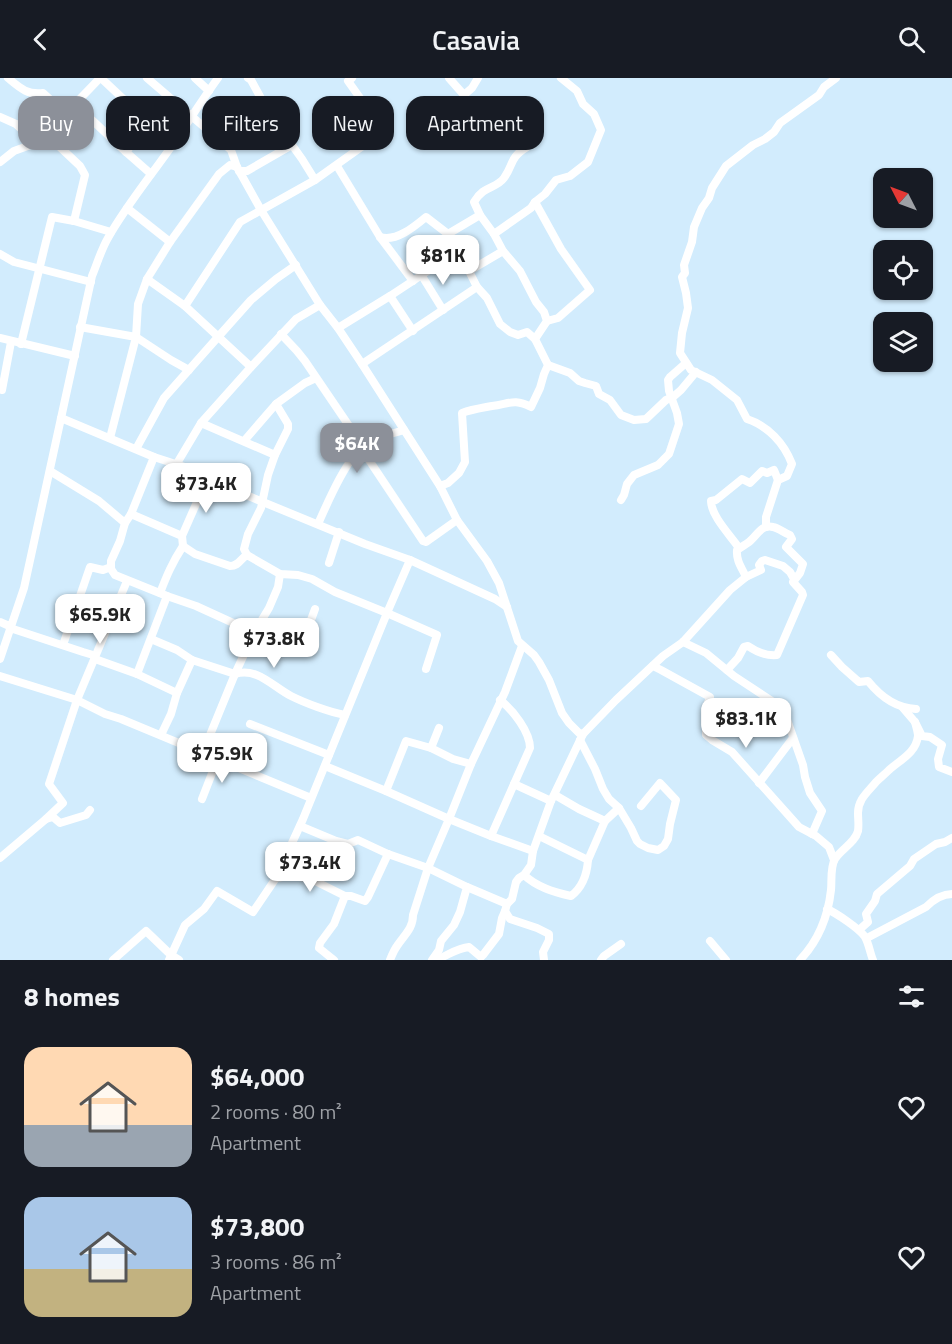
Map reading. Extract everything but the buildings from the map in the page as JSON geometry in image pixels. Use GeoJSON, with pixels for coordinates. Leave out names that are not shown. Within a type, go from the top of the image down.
{"type":"FeatureCollection","features":[{"type":"Feature","properties":{"kind":"street"},"geometry":{"type":"LineString","coordinates":[[8,78],[22,90],[35,94],[43,93],[46,96]]}},
{"type":"Feature","properties":{"kind":"street"},"geometry":{"type":"LineString","coordinates":[[147,78],[231,150],[238,169],[261,210],[320,305],[362,364],[440,486],[457,520],[488,561],[499,583],[518,641],[534,654],[539,662],[562,713],[582,737],[609,799],[619,808],[640,844],[658,850],[668,839],[676,800],[660,783],[640,806]]}},
{"type":"Feature","properties":{"kind":"street"},"geometry":{"type":"LineString","coordinates":[[195,78],[208,91]]}},
{"type":"Feature","properties":{"kind":"street"},"geometry":{"type":"LineString","coordinates":[[190,120],[218,78]]}},
{"type":"Feature","properties":{"kind":"street"},"geometry":{"type":"LineString","coordinates":[[248,78],[260,96]]}},
{"type":"Feature","properties":{"kind":"street"},"geometry":{"type":"LineString","coordinates":[[449,78],[464,95],[478,78]]}},
{"type":"Feature","properties":{"kind":"street"},"geometry":{"type":"LineString","coordinates":[[494,234],[531,208],[556,180],[570,176],[588,162],[601,130],[594,114],[583,104],[577,91],[561,78]]}},
{"type":"Feature","properties":{"kind":"street"},"geometry":{"type":"LineString","coordinates":[[778,480],[787,476],[792,464],[787,452],[767,429],[758,422],[747,419],[737,400],[725,389],[691,370],[680,353],[688,308],[682,277],[685,273],[684,265],[692,242],[694,227],[712,188],[726,166],[753,144],[774,132],[780,123],[819,95],[824,87],[836,78]]}},
{"type":"Feature","properties":{"kind":"street"},"geometry":{"type":"LineString","coordinates":[[82,96],[97,79],[117,96]]}},
{"type":"Feature","properties":{"kind":"street"},"geometry":{"type":"LineString","coordinates":[[185,306],[240,222],[315,180],[381,133],[348,79]]}},
{"type":"Feature","properties":{"kind":"street"},"geometry":{"type":"LineString","coordinates":[[0,117],[18,126]]}},
{"type":"Feature","properties":{"kind":"street"},"geometry":{"type":"LineString","coordinates":[[94,122],[151,174]]}},
{"type":"Feature","properties":{"kind":"street"},"geometry":{"type":"LineString","coordinates":[[0,169],[0,162],[18,150]]}},
{"type":"Feature","properties":{"kind":"street"},"geometry":{"type":"LineString","coordinates":[[63,150],[80,166],[85,175],[74,221]]}},
{"type":"Feature","properties":{"kind":"street"},"geometry":{"type":"LineString","coordinates":[[0,659],[24,588],[95,267],[111,232],[169,150]]}},
{"type":"Feature","properties":{"kind":"street"},"geometry":{"type":"LineString","coordinates":[[110,438],[136,337],[138,304],[147,279],[170,242],[219,174],[230,165],[247,171],[283,150]]}},
{"type":"Feature","properties":{"kind":"street"},"geometry":{"type":"LineString","coordinates":[[295,150],[315,180]]}},
{"type":"Feature","properties":{"kind":"street"},"geometry":{"type":"LineString","coordinates":[[523,150],[513,158],[502,181],[485,189],[474,202],[503,251],[520,271],[547,321]]}},
{"type":"Feature","properties":{"kind":"street"},"geometry":{"type":"LineString","coordinates":[[337,166],[380,237],[413,281]]}},
{"type":"Feature","properties":{"kind":"street"},"geometry":{"type":"LineString","coordinates":[[535,202],[561,249],[590,290],[558,318],[547,321],[535,339]]}},
{"type":"Feature","properties":{"kind":"street"},"geometry":{"type":"LineString","coordinates":[[127,208],[170,242]]}},
{"type":"Feature","properties":{"kind":"street"},"geometry":{"type":"LineString","coordinates":[[448,234],[480,215]]}},
{"type":"Feature","properties":{"kind":"street"},"geometry":{"type":"LineString","coordinates":[[21,344],[52,217],[111,232]]}},
{"type":"Feature","properties":{"kind":"street"},"geometry":{"type":"LineString","coordinates":[[380,237],[387,239],[393,237],[412,228],[426,217],[448,234],[453,259]]}},
{"type":"Feature","properties":{"kind":"street"},"geometry":{"type":"LineString","coordinates":[[469,271],[503,251]]}},
{"type":"Feature","properties":{"kind":"street"},"geometry":{"type":"LineString","coordinates":[[0,254],[14,262],[39,270],[91,282]]}},
{"type":"Feature","properties":{"kind":"street"},"geometry":{"type":"LineString","coordinates":[[338,328],[390,297],[446,259],[453,259],[469,271],[477,287],[487,298],[500,324],[518,335],[528,332],[535,339],[548,365],[570,372],[579,381],[596,386],[599,394],[610,400],[621,415],[627,418],[646,419],[681,390],[696,372]]}},
{"type":"Feature","properties":{"kind":"street"},"geometry":{"type":"LineString","coordinates":[[136,449],[164,398],[251,300],[296,265]]}},
{"type":"Feature","properties":{"kind":"street"},"geometry":{"type":"LineString","coordinates":[[422,276],[442,310]]}},
{"type":"Feature","properties":{"kind":"street"},"geometry":{"type":"LineString","coordinates":[[147,279],[185,306],[251,367]]}},
{"type":"Feature","properties":{"kind":"street"},"geometry":{"type":"LineString","coordinates":[[362,364],[477,287]]}},
{"type":"Feature","properties":{"kind":"street"},"geometry":{"type":"LineString","coordinates":[[390,297],[413,331]]}},
{"type":"Feature","properties":{"kind":"street"},"geometry":{"type":"LineString","coordinates":[[176,465],[201,423],[251,367],[296,319],[320,305]]}},
{"type":"Feature","properties":{"kind":"street"},"geometry":{"type":"LineString","coordinates":[[80,327],[136,337],[189,370]]}},
{"type":"Feature","properties":{"kind":"street"},"geometry":{"type":"LineString","coordinates":[[281,334],[297,351],[360,442],[423,542],[457,520]]}},
{"type":"Feature","properties":{"kind":"street"},"geometry":{"type":"LineString","coordinates":[[0,338],[75,356]]}},
{"type":"Feature","properties":{"kind":"street"},"geometry":{"type":"LineString","coordinates":[[2,390],[11,342]]}},
{"type":"Feature","properties":{"kind":"street"},"geometry":{"type":"LineString","coordinates":[[621,500],[627,484],[634,475],[658,465],[669,454],[679,424],[668,384],[670,377],[686,363]]}},
{"type":"Feature","properties":{"kind":"street"},"geometry":{"type":"LineString","coordinates":[[440,486],[448,483],[459,473],[465,462],[462,413],[510,401],[531,407],[548,365]]}},
{"type":"Feature","properties":{"kind":"street"},"geometry":{"type":"LineString","coordinates":[[244,441],[276,404],[305,383],[316,378]]}},
{"type":"Feature","properties":{"kind":"street"},"geometry":{"type":"LineString","coordinates":[[276,404],[288,424],[288,429],[275,455],[263,502],[248,534],[244,549],[247,555],[280,574],[312,579],[335,592],[437,634],[426,669]]}},
{"type":"Feature","properties":{"kind":"street"},"geometry":{"type":"LineString","coordinates":[[61,418],[154,457],[191,470],[197,469],[202,477],[365,544],[410,560],[495,599],[507,607]]}},
{"type":"Feature","properties":{"kind":"street"},"geometry":{"type":"LineString","coordinates":[[201,423],[275,455]]}},
{"type":"Feature","properties":{"kind":"street"},"geometry":{"type":"LineString","coordinates":[[318,524],[345,470],[362,448],[382,436],[404,430]]}},
{"type":"Feature","properties":{"kind":"street"},"geometry":{"type":"LineString","coordinates":[[154,457],[111,561],[115,575],[196,606],[254,633],[296,647],[304,639],[315,609]]}},
{"type":"Feature","properties":{"kind":"street"},"geometry":{"type":"LineString","coordinates":[[739,548],[721,524],[711,501],[716,500],[742,479],[750,483],[762,471],[767,473],[774,470],[778,480],[766,517],[766,527]]}},
{"type":"Feature","properties":{"kind":"street"},"geometry":{"type":"LineString","coordinates":[[50,471],[99,501],[125,523]]}},
{"type":"Feature","properties":{"kind":"street"},"geometry":{"type":"LineString","coordinates":[[137,674],[151,639],[171,565],[183,546],[182,536],[207,479]]}},
{"type":"Feature","properties":{"kind":"street"},"geometry":{"type":"LineString","coordinates":[[131,514],[182,536]]}},
{"type":"Feature","properties":{"kind":"street"},"geometry":{"type":"LineString","coordinates":[[746,577],[737,558],[737,550],[749,543],[761,529],[766,527],[776,528],[792,538],[786,547],[803,564],[800,573],[794,579]]}},
{"type":"Feature","properties":{"kind":"street"},"geometry":{"type":"LineString","coordinates":[[329,563],[339,532]]}},
{"type":"Feature","properties":{"kind":"street"},"geometry":{"type":"LineString","coordinates":[[183,546],[195,554],[230,566],[235,566],[247,555]]}},
{"type":"Feature","properties":{"kind":"street"},"geometry":{"type":"LineString","coordinates":[[113,960],[146,931],[173,958],[185,925],[204,909],[217,891],[253,912],[276,878],[300,826],[410,560]]}},
{"type":"Feature","properties":{"kind":"street"},"geometry":{"type":"LineString","coordinates":[[434,960],[466,947],[481,957],[499,934],[502,918],[512,899],[516,882],[531,864],[533,851],[553,798],[582,737],[616,700],[663,656],[683,642],[730,590],[746,577],[761,570],[759,565],[762,561],[765,560],[787,569],[803,595],[777,656],[768,656],[748,646],[744,647],[727,670]]}},
{"type":"Feature","properties":{"kind":"street"},"geometry":{"type":"LineString","coordinates":[[63,645],[90,567],[103,570],[111,567]]}},
{"type":"Feature","properties":{"kind":"street"},"geometry":{"type":"LineString","coordinates":[[203,752],[235,674],[254,633],[269,608],[278,587],[280,574]]}},
{"type":"Feature","properties":{"kind":"street"},"geometry":{"type":"LineString","coordinates":[[0,858],[63,803],[49,784],[77,700],[127,580]]}},
{"type":"Feature","properties":{"kind":"street"},"geometry":{"type":"LineString","coordinates":[[0,622],[93,655],[95,659],[137,674],[177,693]]}},
{"type":"Feature","properties":{"kind":"street"},"geometry":{"type":"LineString","coordinates":[[151,639],[177,650],[192,660],[235,674],[242,672],[261,676],[291,696],[345,715]]}},
{"type":"Feature","properties":{"kind":"street"},"geometry":{"type":"LineString","coordinates":[[683,642],[706,654],[784,711],[810,793],[822,811],[812,834]]}},
{"type":"Feature","properties":{"kind":"street"},"geometry":{"type":"LineString","coordinates":[[390,960],[395,948],[411,928],[428,868],[471,764],[505,692],[522,646]]}},
{"type":"Feature","properties":{"kind":"street"},"geometry":{"type":"LineString","coordinates":[[831,655],[859,682],[867,681],[876,692],[896,705],[916,709]]}},
{"type":"Feature","properties":{"kind":"street"},"geometry":{"type":"LineString","coordinates":[[161,735],[192,660]]}},
{"type":"Feature","properties":{"kind":"street"},"geometry":{"type":"LineString","coordinates":[[653,666],[710,697],[706,708],[706,735],[732,752],[799,827],[816,836],[829,847],[834,860],[830,900],[823,925],[800,960]]}},
{"type":"Feature","properties":{"kind":"street"},"geometry":{"type":"LineString","coordinates":[[0,676],[77,700],[105,714],[121,718],[311,798]]}},
{"type":"Feature","properties":{"kind":"street"},"geometry":{"type":"LineString","coordinates":[[491,837],[530,748],[530,743],[514,713],[500,700]]}},
{"type":"Feature","properties":{"kind":"street"},"geometry":{"type":"LineString","coordinates":[[903,708],[915,722],[922,736],[942,745],[938,759],[939,767],[952,772]]}},
{"type":"Feature","properties":{"kind":"street"},"geometry":{"type":"LineString","coordinates":[[834,860],[857,834],[858,810],[864,795],[891,767],[906,758],[915,746],[918,735],[915,722]]}},
{"type":"Feature","properties":{"kind":"street"},"geometry":{"type":"LineString","coordinates":[[250,724],[329,755]]}},
{"type":"Feature","properties":{"kind":"street"},"geometry":{"type":"LineString","coordinates":[[431,748],[439,728]]}},
{"type":"Feature","properties":{"kind":"street"},"geometry":{"type":"LineString","coordinates":[[759,783],[794,738]]}},
{"type":"Feature","properties":{"kind":"street"},"geometry":{"type":"LineString","coordinates":[[386,791],[406,741],[471,764]]}},
{"type":"Feature","properties":{"kind":"street"},"geometry":{"type":"LineString","coordinates":[[202,799],[218,758]]}},
{"type":"Feature","properties":{"kind":"street"},"geometry":{"type":"LineString","coordinates":[[325,766],[491,837],[533,851]]}},
{"type":"Feature","properties":{"kind":"street"},"geometry":{"type":"LineString","coordinates":[[514,784],[579,808],[605,821]]}},
{"type":"Feature","properties":{"kind":"street"},"geometry":{"type":"LineString","coordinates":[[524,875],[550,891],[571,896],[580,888],[586,876],[588,860],[605,821],[619,808]]}},
{"type":"Feature","properties":{"kind":"street"},"geometry":{"type":"LineString","coordinates":[[46,819],[54,817],[60,823],[86,815],[90,810]]}},
{"type":"Feature","properties":{"kind":"street"},"geometry":{"type":"LineString","coordinates":[[300,826],[348,844],[358,840],[388,854],[428,868],[506,908],[510,920],[549,934],[549,940],[543,952],[544,960]]}},
{"type":"Feature","properties":{"kind":"street"},"geometry":{"type":"LineString","coordinates":[[539,836],[588,860]]}},
{"type":"Feature","properties":{"kind":"street"},"geometry":{"type":"LineString","coordinates":[[859,930],[868,922],[866,914],[877,894],[910,866],[914,859],[936,844],[952,838]]}},
{"type":"Feature","properties":{"kind":"street"},"geometry":{"type":"LineString","coordinates":[[276,878],[289,876],[309,878],[345,896],[366,900],[388,854]]}},
{"type":"Feature","properties":{"kind":"street"},"geometry":{"type":"LineString","coordinates":[[434,960],[441,941],[454,925],[460,912],[467,887]]}},
{"type":"Feature","properties":{"kind":"street"},"geometry":{"type":"LineString","coordinates":[[867,939],[926,907],[934,900],[952,894]]}},
{"type":"Feature","properties":{"kind":"street"},"geometry":{"type":"LineString","coordinates":[[334,960],[319,948],[334,924],[345,896]]}},
{"type":"Feature","properties":{"kind":"street"},"geometry":{"type":"LineString","coordinates":[[827,909],[859,930],[867,939],[873,960]]}},
{"type":"Feature","properties":{"kind":"street"},"geometry":{"type":"LineString","coordinates":[[710,941],[726,960]]}},
{"type":"Feature","properties":{"kind":"street"},"geometry":{"type":"LineString","coordinates":[[601,960],[621,944]]}}]}
